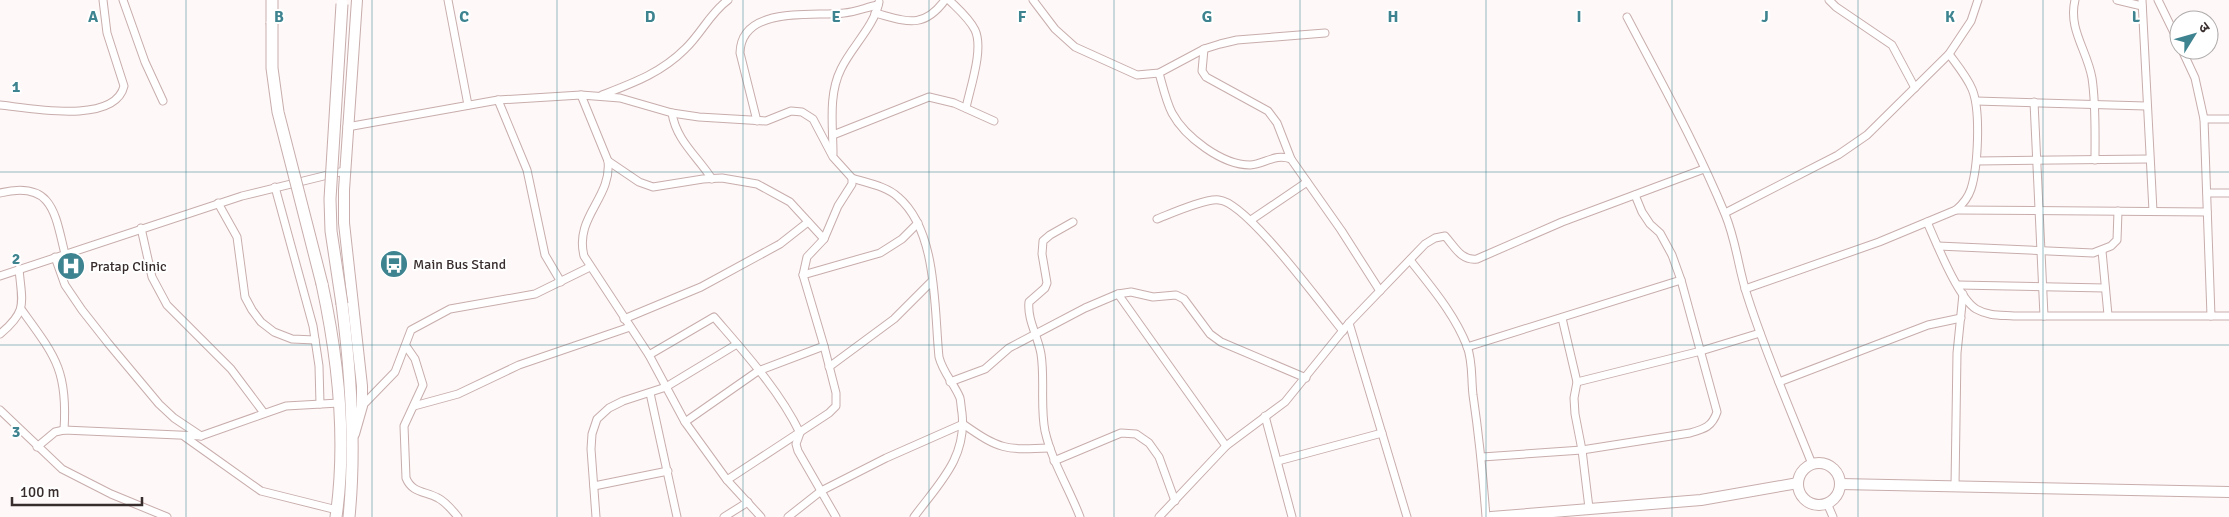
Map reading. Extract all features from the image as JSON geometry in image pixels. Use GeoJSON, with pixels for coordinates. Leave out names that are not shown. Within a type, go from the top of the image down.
{"type":"FeatureCollection","features":[{"type":"Feature","properties":{"kind":"main road"},"geometry":{"type":"LineString","coordinates":[[272,0],[272,68],[278,112],[331,326],[339,403],[337,514]]}},
{"type":"Feature","properties":{"kind":"main road"},"geometry":{"type":"LineString","coordinates":[[342,0],[330,199],[331,230],[342,304],[351,388],[353,440],[350,517]]}},
{"type":"Feature","properties":{"kind":"street"},"geometry":{"type":"LineString","coordinates":[[0,106],[67,112],[100,108],[115,101],[122,94],[124,86],[107,33],[103,0]]}},
{"type":"Feature","properties":{"kind":"street"},"geometry":{"type":"LineString","coordinates":[[123,0],[145,62],[163,101]]}},
{"type":"Feature","properties":{"kind":"street"},"geometry":{"type":"LineString","coordinates":[[353,440],[362,406],[356,312],[344,223],[344,171],[357,0]]}},
{"type":"Feature","properties":{"kind":"street"},"geometry":{"type":"LineString","coordinates":[[448,0],[468,105]]}},
{"type":"Feature","properties":{"kind":"street"},"geometry":{"type":"LineString","coordinates":[[601,95],[648,77],[664,67],[686,49],[700,33],[710,17],[728,0]]}},
{"type":"Feature","properties":{"kind":"street"},"geometry":{"type":"LineString","coordinates":[[875,13],[911,22],[921,21],[935,13],[947,0],[969,21],[978,40],[976,61],[966,108]]}},
{"type":"Feature","properties":{"kind":"street"},"geometry":{"type":"LineString","coordinates":[[1033,0],[1055,28],[1075,47],[1136,75],[1159,73],[1204,49],[1237,40],[1325,33]]}},
{"type":"Feature","properties":{"kind":"street"},"geometry":{"type":"LineString","coordinates":[[1830,0],[1836,7],[1892,45],[1915,88]]}},
{"type":"Feature","properties":{"kind":"street"},"geometry":{"type":"LineString","coordinates":[[1725,213],[1838,155],[1868,135],[1949,54],[1971,21],[1978,0]]}},
{"type":"Feature","properties":{"kind":"street"},"geometry":{"type":"LineString","coordinates":[[2075,0],[2073,24],[2087,59],[2094,104],[2096,160]]}},
{"type":"Feature","properties":{"kind":"street"},"geometry":{"type":"LineString","coordinates":[[2117,0],[2142,3],[2153,211]]}},
{"type":"Feature","properties":{"kind":"street"},"geometry":{"type":"LineString","coordinates":[[2158,0],[2169,23]]}},
{"type":"Feature","properties":{"kind":"street"},"geometry":{"type":"LineString","coordinates":[[834,157],[833,102],[835,82],[841,67],[875,13],[879,2]]}},
{"type":"Feature","properties":{"kind":"street"},"geometry":{"type":"LineString","coordinates":[[757,121],[740,53],[740,42],[744,35],[763,22],[791,14],[842,14],[879,2]]}},
{"type":"Feature","properties":{"kind":"street"},"geometry":{"type":"LineString","coordinates":[[1627,17],[1690,135],[1725,213],[1736,243],[1745,289],[1760,333],[1812,464]]}},
{"type":"Feature","properties":{"kind":"street"},"geometry":{"type":"LineString","coordinates":[[1204,49],[1202,70],[1206,77],[1268,111],[1276,123],[1291,159],[1380,291]]}},
{"type":"Feature","properties":{"kind":"street"},"geometry":{"type":"LineString","coordinates":[[1745,289],[1879,242],[1956,210],[1965,202],[1971,189],[1977,161],[1976,100],[1965,77],[1949,54]]}},
{"type":"Feature","properties":{"kind":"street"},"geometry":{"type":"LineString","coordinates":[[2187,60],[2195,78],[2204,119],[2210,316]]}},
{"type":"Feature","properties":{"kind":"street"},"geometry":{"type":"LineString","coordinates":[[1159,73],[1172,113],[1182,127],[1206,148],[1233,162],[1251,165],[1282,156],[1291,159]]}},
{"type":"Feature","properties":{"kind":"street"},"geometry":{"type":"LineString","coordinates":[[347,127],[498,100],[581,95],[601,95],[620,98],[672,113],[766,121],[791,111],[802,112],[813,119],[834,157],[852,178],[880,187],[898,196],[923,233],[932,281],[938,357],[942,370],[960,398],[963,424],[959,452],[953,465],[914,517]]}},
{"type":"Feature","properties":{"kind":"street"},"geometry":{"type":"LineString","coordinates":[[581,95],[608,161],[609,172],[607,183],[588,217],[580,243],[584,256],[649,355],[685,422],[727,480],[761,517]]}},
{"type":"Feature","properties":{"kind":"street"},"geometry":{"type":"LineString","coordinates":[[833,135],[929,97],[940,98],[994,121]]}},
{"type":"Feature","properties":{"kind":"street"},"geometry":{"type":"LineString","coordinates":[[498,100],[527,170],[545,255],[561,282]]}},
{"type":"Feature","properties":{"kind":"street"},"geometry":{"type":"LineString","coordinates":[[1976,100],[2146,106]]}},
{"type":"Feature","properties":{"kind":"street"},"geometry":{"type":"LineString","coordinates":[[2034,102],[2035,161],[2044,316]]}},
{"type":"Feature","properties":{"kind":"street"},"geometry":{"type":"LineString","coordinates":[[672,113],[678,136],[698,158],[712,179]]}},
{"type":"Feature","properties":{"kind":"street"},"geometry":{"type":"LineString","coordinates":[[2204,119],[2229,119]]}},
{"type":"Feature","properties":{"kind":"street"},"geometry":{"type":"LineString","coordinates":[[1977,161],[2149,159]]}},
{"type":"Feature","properties":{"kind":"street"},"geometry":{"type":"LineString","coordinates":[[608,161],[639,182],[653,187],[722,178],[757,184],[790,202],[824,239]]}},
{"type":"Feature","properties":{"kind":"street"},"geometry":{"type":"LineString","coordinates":[[1159,517],[1226,446],[1285,402],[1349,323],[1425,244],[1435,238],[1445,236],[1461,256],[1470,260],[1477,259],[1562,222],[1704,169]]}},
{"type":"Feature","properties":{"kind":"street"},"geometry":{"type":"LineString","coordinates":[[0,276],[218,203],[275,186],[344,171]]}},
{"type":"Feature","properties":{"kind":"street"},"geometry":{"type":"LineString","coordinates":[[727,480],[830,413],[836,406],[836,393],[803,276],[807,258],[824,239],[838,206],[852,184],[852,178]]}},
{"type":"Feature","properties":{"kind":"street"},"geometry":{"type":"LineString","coordinates":[[1251,220],[1307,182]]}},
{"type":"Feature","properties":{"kind":"street"},"geometry":{"type":"LineString","coordinates":[[275,186],[305,292],[315,340],[319,366],[320,404]]}},
{"type":"Feature","properties":{"kind":"street"},"geometry":{"type":"LineString","coordinates":[[0,193],[22,190],[36,194],[48,201],[55,217],[65,254]]}},
{"type":"Feature","properties":{"kind":"street"},"geometry":{"type":"LineString","coordinates":[[2207,193],[2229,192]]}},
{"type":"Feature","properties":{"kind":"street"},"geometry":{"type":"LineString","coordinates":[[1482,457],[1582,450],[1707,429],[1714,422],[1717,412],[1682,280],[1668,246],[1660,233],[1650,224],[1642,212],[1635,195]]}},
{"type":"Feature","properties":{"kind":"street"},"geometry":{"type":"LineString","coordinates":[[1157,219],[1216,199],[1227,201],[1251,220],[1343,331]]}},
{"type":"Feature","properties":{"kind":"street"},"geometry":{"type":"LineString","coordinates":[[218,203],[236,237],[245,297],[252,310],[274,332],[292,339],[315,340]]}},
{"type":"Feature","properties":{"kind":"street"},"geometry":{"type":"LineString","coordinates":[[1956,210],[2207,212]]}},
{"type":"Feature","properties":{"kind":"street"},"geometry":{"type":"LineString","coordinates":[[1938,246],[2093,253],[2102,251],[2117,240],[2118,211]]}},
{"type":"Feature","properties":{"kind":"street"},"geometry":{"type":"LineString","coordinates":[[624,319],[701,287],[780,244],[808,222]]}},
{"type":"Feature","properties":{"kind":"street"},"geometry":{"type":"LineString","coordinates":[[1073,222],[1043,241],[1042,254],[1047,283],[1045,288],[1029,302],[1028,312],[1037,335],[1043,369],[1045,429],[1054,461],[1080,517]]}},
{"type":"Feature","properties":{"kind":"street"},"geometry":{"type":"LineString","coordinates":[[1927,222],[1963,294],[1974,308],[1988,314],[2044,316],[2229,316]]}},
{"type":"Feature","properties":{"kind":"street"},"geometry":{"type":"LineString","coordinates":[[803,276],[880,252],[902,238],[918,223]]}},
{"type":"Feature","properties":{"kind":"street"},"geometry":{"type":"LineString","coordinates":[[141,228],[152,277],[167,305],[231,369],[264,413]]}},
{"type":"Feature","properties":{"kind":"street"},"geometry":{"type":"LineString","coordinates":[[2102,251],[2108,315]]}},
{"type":"Feature","properties":{"kind":"street"},"geometry":{"type":"LineString","coordinates":[[55,257],[65,285],[108,343],[159,404],[174,418],[201,436]]}},
{"type":"Feature","properties":{"kind":"street"},"geometry":{"type":"LineString","coordinates":[[1410,260],[1447,309],[1467,347],[1471,363],[1482,457],[1486,517]]}},
{"type":"Feature","properties":{"kind":"street"},"geometry":{"type":"LineString","coordinates":[[362,406],[396,372],[411,330],[450,309],[535,294],[590,267]]}},
{"type":"Feature","properties":{"kind":"street"},"geometry":{"type":"LineString","coordinates":[[0,334],[17,320],[21,309],[18,269]]}},
{"type":"Feature","properties":{"kind":"street"},"geometry":{"type":"LineString","coordinates":[[1467,347],[1682,280]]}},
{"type":"Feature","properties":{"kind":"street"},"geometry":{"type":"LineString","coordinates":[[829,367],[894,318],[932,281]]}},
{"type":"Feature","properties":{"kind":"street"},"geometry":{"type":"LineString","coordinates":[[1958,285],[2105,288]]}},
{"type":"Feature","properties":{"kind":"street"},"geometry":{"type":"LineString","coordinates":[[950,382],[985,369],[1010,348],[1071,315],[1118,294],[1131,292],[1153,297],[1176,295],[1184,299],[1210,334],[1221,342],[1306,378]]}},
{"type":"Feature","properties":{"kind":"street"},"geometry":{"type":"LineString","coordinates":[[1118,294],[1226,446]]}},
{"type":"Feature","properties":{"kind":"street"},"geometry":{"type":"LineString","coordinates":[[1955,486],[1958,353],[1963,294]]}},
{"type":"Feature","properties":{"kind":"street"},"geometry":{"type":"LineString","coordinates":[[21,309],[49,347],[60,370],[65,392],[64,430]]}},
{"type":"Feature","properties":{"kind":"street"},"geometry":{"type":"LineString","coordinates":[[649,355],[714,317],[792,416],[800,433],[796,444],[798,451],[836,517]]}},
{"type":"Feature","properties":{"kind":"street"},"geometry":{"type":"LineString","coordinates":[[1562,318],[1577,382],[1574,398],[1589,508]]}},
{"type":"Feature","properties":{"kind":"street"},"geometry":{"type":"LineString","coordinates":[[1779,382],[1928,325],[1961,318]]}},
{"type":"Feature","properties":{"kind":"street"},"geometry":{"type":"LineString","coordinates":[[1349,323],[1408,517]]}},
{"type":"Feature","properties":{"kind":"street"},"geometry":{"type":"LineString","coordinates":[[414,406],[458,394],[506,371],[630,327]]}},
{"type":"Feature","properties":{"kind":"street"},"geometry":{"type":"LineString","coordinates":[[1577,382],[1701,351],[1760,333]]}},
{"type":"Feature","properties":{"kind":"street"},"geometry":{"type":"LineString","coordinates":[[596,517],[591,448],[597,419],[609,408],[666,387],[737,344]]}},
{"type":"Feature","properties":{"kind":"street"},"geometry":{"type":"LineString","coordinates":[[406,346],[418,365],[423,385],[404,426],[406,478],[409,485],[415,490],[438,498],[458,517]]}},
{"type":"Feature","properties":{"kind":"street"},"geometry":{"type":"LineString","coordinates":[[685,422],[758,371],[824,346]]}},
{"type":"Feature","properties":{"kind":"street"},"geometry":{"type":"LineString","coordinates":[[650,393],[678,517]]}},
{"type":"Feature","properties":{"kind":"street"},"geometry":{"type":"LineString","coordinates":[[37,447],[55,432],[64,430],[185,437],[201,436],[286,406],[339,403]]}},
{"type":"Feature","properties":{"kind":"street"},"geometry":{"type":"LineString","coordinates":[[2,414],[62,469],[111,494],[167,517]]}},
{"type":"Feature","properties":{"kind":"street"},"geometry":{"type":"LineString","coordinates":[[1265,416],[1292,517]]}},
{"type":"Feature","properties":{"kind":"street"},"geometry":{"type":"LineString","coordinates":[[963,424],[989,443],[1001,448],[1017,450],[1050,448]]}},
{"type":"Feature","properties":{"kind":"street"},"geometry":{"type":"LineString","coordinates":[[788,517],[821,491],[886,458],[963,424]]}},
{"type":"Feature","properties":{"kind":"street"},"geometry":{"type":"LineString","coordinates":[[1054,461],[1121,433],[1136,434],[1149,443],[1159,456],[1174,501]]}},
{"type":"Feature","properties":{"kind":"street"},"geometry":{"type":"LineString","coordinates":[[1278,461],[1382,433]]}},
{"type":"Feature","properties":{"kind":"street"},"geometry":{"type":"LineString","coordinates":[[185,437],[261,491],[337,514]]}},
{"type":"Feature","properties":{"kind":"street"},"geometry":{"type":"LineString","coordinates":[[1820,463],[1834,469],[1839,476],[1840,484],[1838,492],[1827,503],[1819,505],[1811,503],[1804,498],[1798,483],[1800,475],[1805,468],[1812,464],[1820,463]]}},
{"type":"Feature","properties":{"kind":"street"},"geometry":{"type":"LineString","coordinates":[[594,486],[668,471]]}},
{"type":"Feature","properties":{"kind":"street"},"geometry":{"type":"LineString","coordinates":[[1491,517],[1700,500],[1798,483]]}},
{"type":"Feature","properties":{"kind":"street"},"geometry":{"type":"LineString","coordinates":[[1840,484],[2229,492]]}},
{"type":"Feature","properties":{"kind":"street"},"geometry":{"type":"LineString","coordinates":[[724,517],[748,502]]}},
{"type":"Feature","properties":{"kind":"street"},"geometry":{"type":"LineString","coordinates":[[1827,503],[1833,517]]}},
{"type":"Feature","properties":{"kind":"place","name":"Main Bus Stand"},"geometry":{"type":"Point","coordinates":[394,264]}},
{"type":"Feature","properties":{"kind":"place","name":"Pratap Clinic"},"geometry":{"type":"Point","coordinates":[71,266]}}]}
